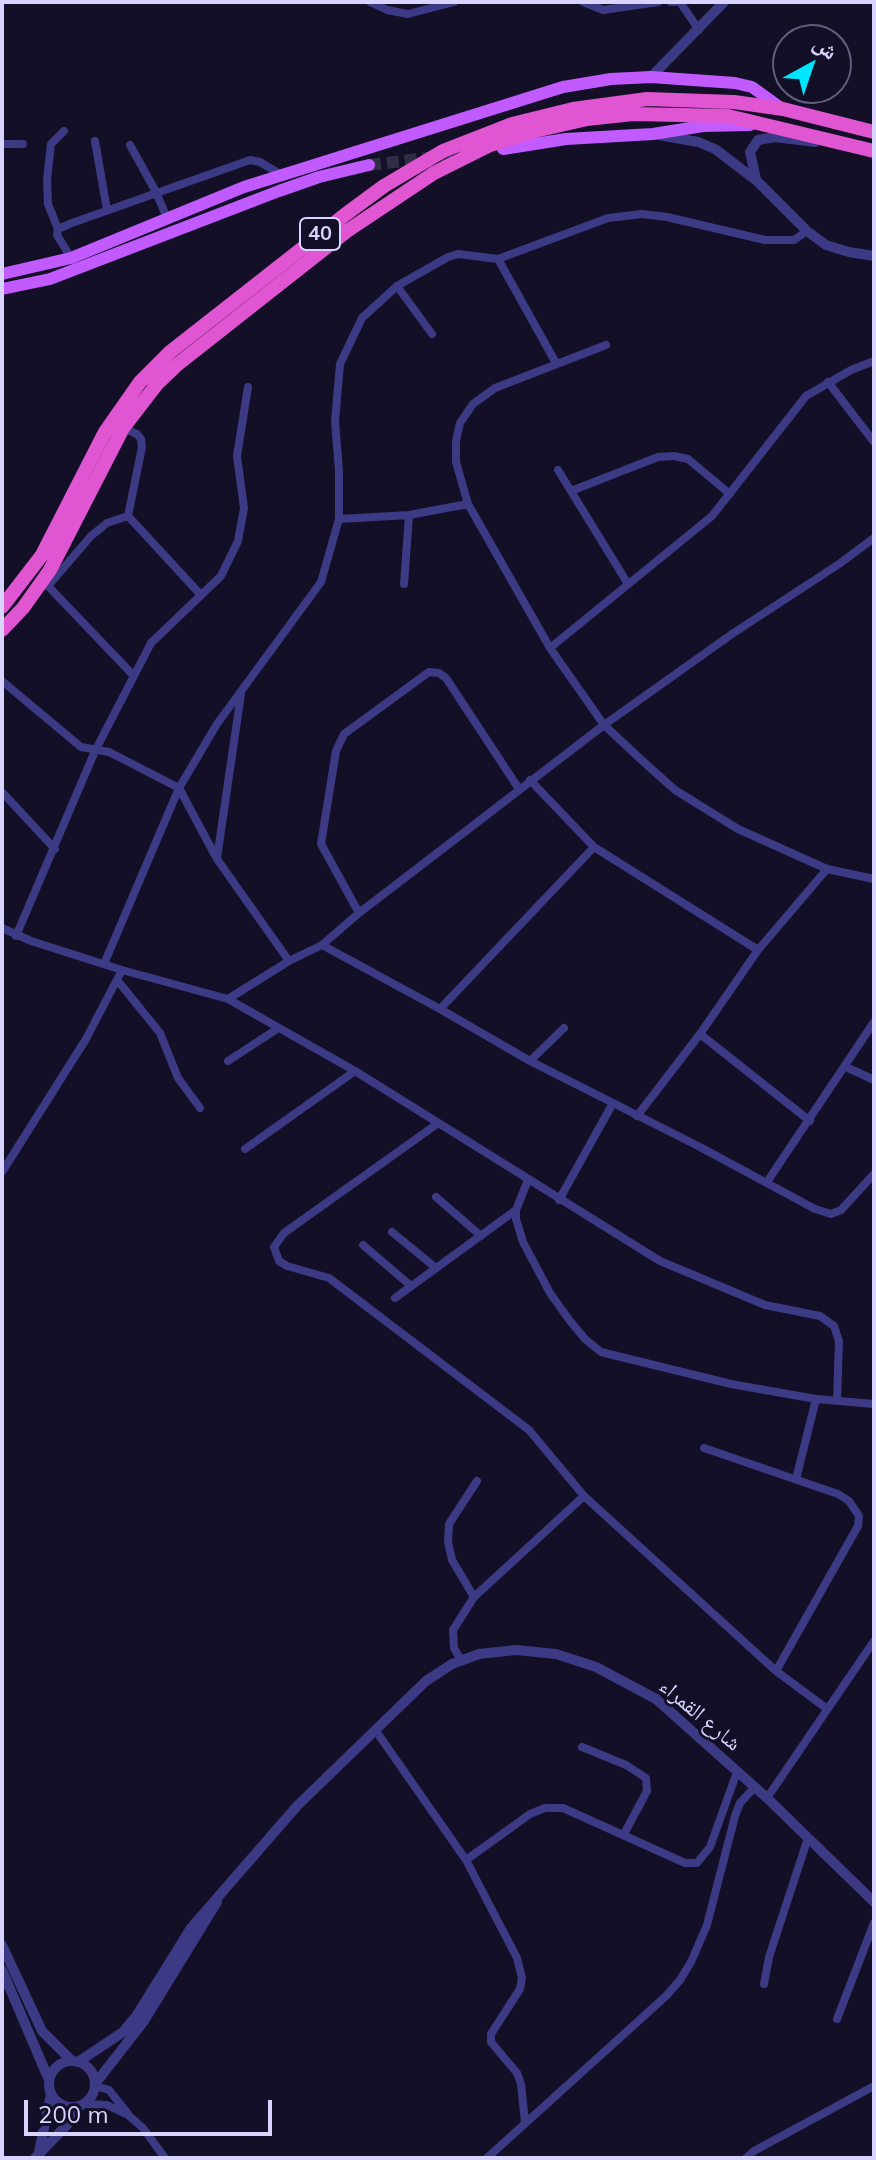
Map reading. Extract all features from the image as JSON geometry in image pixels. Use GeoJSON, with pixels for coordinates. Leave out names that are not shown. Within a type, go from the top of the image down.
{"type":"FeatureCollection","features":[{"type":"Feature","properties":{"kind":"highway","name":"40"},"geometry":{"type":"LineString","coordinates":[[2,607],[33,569],[105,432],[140,382],[170,352],[384,186],[443,151],[512,124],[573,109],[677,98],[783,109],[874,132]]}},
{"type":"Feature","properties":{"kind":"highway","name":"40"},"geometry":{"type":"LineString","coordinates":[[2,630],[44,586],[123,428],[141,403],[178,364],[347,231],[391,200],[463,157],[535,131],[587,119],[668,113],[728,116],[874,151]]}},
{"type":"Feature","properties":{"kind":"main road"},"geometry":{"type":"LineString","coordinates":[[2,274],[71,258],[244,187],[537,94],[611,79],[651,77],[752,87],[783,109]]}},
{"type":"Feature","properties":{"kind":"main road"},"geometry":{"type":"LineString","coordinates":[[503,149],[566,139],[653,134],[703,126],[762,124]]}},
{"type":"Feature","properties":{"kind":"main road"},"geometry":{"type":"LineString","coordinates":[[2,289],[50,279],[279,191],[369,165]]}},
{"type":"Feature","properties":{"kind":"street"},"geometry":{"type":"LineString","coordinates":[[370,2],[387,10],[408,14],[454,2]]}},
{"type":"Feature","properties":{"kind":"street"},"geometry":{"type":"LineString","coordinates":[[583,2],[603,10],[658,2]]}},
{"type":"Feature","properties":{"kind":"street"},"geometry":{"type":"LineString","coordinates":[[671,2],[680,2],[699,30]]}},
{"type":"Feature","properties":{"kind":"street"},"geometry":{"type":"LineString","coordinates":[[651,77],[724,2]]}},
{"type":"Feature","properties":{"kind":"street"},"geometry":{"type":"LineString","coordinates":[[64,131],[51,144],[48,204],[58,229],[57,235],[71,258]]}},
{"type":"Feature","properties":{"kind":"street"},"geometry":{"type":"LineString","coordinates":[[653,134],[698,142],[715,149],[757,181],[807,231],[837,249],[874,256]]}},
{"type":"Feature","properties":{"kind":"street"},"geometry":{"type":"LineString","coordinates":[[757,181],[750,152],[758,140],[775,137],[838,143]]}},
{"type":"Feature","properties":{"kind":"street"},"geometry":{"type":"LineString","coordinates":[[95,141],[107,210]]}},
{"type":"Feature","properties":{"kind":"street"},"geometry":{"type":"LineString","coordinates":[[2,144],[23,144]]}},
{"type":"Feature","properties":{"kind":"street"},"geometry":{"type":"LineString","coordinates":[[130,145],[167,218]]}},
{"type":"Feature","properties":{"kind":"street"},"geometry":{"type":"LineString","coordinates":[[58,229],[250,160],[260,162],[283,176]]}},
{"type":"Feature","properties":{"kind":"street"},"geometry":{"type":"LineString","coordinates":[[104,964],[179,788],[217,724],[321,582],[339,519],[335,421],[340,364],[362,318],[397,286],[448,257],[458,254],[498,259],[608,218],[642,214],[667,217],[765,240],[794,240],[807,231]]}},
{"type":"Feature","properties":{"kind":"street"},"geometry":{"type":"LineString","coordinates":[[498,259],[556,363]]}},
{"type":"Feature","properties":{"kind":"street"},"geometry":{"type":"LineString","coordinates":[[397,286],[432,334]]}},
{"type":"Feature","properties":{"kind":"street"},"geometry":{"type":"LineString","coordinates":[[606,345],[495,388],[473,404],[460,423],[456,441],[456,462],[468,504],[550,648],[604,725],[675,790],[738,829],[827,869],[874,879]]}},
{"type":"Feature","properties":{"kind":"street"},"geometry":{"type":"LineString","coordinates":[[550,648],[712,516],[806,396],[874,361]]}},
{"type":"Feature","properties":{"kind":"street"},"geometry":{"type":"LineString","coordinates":[[828,382],[874,442]]}},
{"type":"Feature","properties":{"kind":"street"},"geometry":{"type":"LineString","coordinates":[[16,936],[95,751],[133,675],[151,643],[221,576],[238,541],[244,508],[237,456],[248,387]]}},
{"type":"Feature","properties":{"kind":"street"},"geometry":{"type":"LineString","coordinates":[[123,428],[137,434],[142,447],[128,516]]}},
{"type":"Feature","properties":{"kind":"street"},"geometry":{"type":"LineString","coordinates":[[571,491],[658,457],[674,456],[688,459],[730,494]]}},
{"type":"Feature","properties":{"kind":"street"},"geometry":{"type":"LineString","coordinates":[[558,470],[628,584]]}},
{"type":"Feature","properties":{"kind":"street"},"geometry":{"type":"LineString","coordinates":[[339,519],[409,515],[468,504]]}},
{"type":"Feature","properties":{"kind":"street"},"geometry":{"type":"LineString","coordinates":[[404,584],[409,515]]}},
{"type":"Feature","properties":{"kind":"street"},"geometry":{"type":"LineString","coordinates":[[128,516],[200,594]]}},
{"type":"Feature","properties":{"kind":"street"},"geometry":{"type":"LineString","coordinates":[[128,516],[107,523],[91,536],[44,586],[133,675]]}},
{"type":"Feature","properties":{"kind":"street"},"geometry":{"type":"LineString","coordinates":[[228,999],[289,961],[322,945],[359,913],[604,725],[874,538]]}},
{"type":"Feature","properties":{"kind":"street"},"geometry":{"type":"LineString","coordinates":[[359,913],[321,844],[336,751],[344,734],[429,672],[439,673],[446,678],[519,789]]}},
{"type":"Feature","properties":{"kind":"street"},"geometry":{"type":"LineString","coordinates":[[2,681],[81,747],[109,752],[179,788],[217,859],[289,961]]}},
{"type":"Feature","properties":{"kind":"street"},"geometry":{"type":"LineString","coordinates":[[217,859],[241,691]]}},
{"type":"Feature","properties":{"kind":"street"},"geometry":{"type":"LineString","coordinates":[[530,780],[594,847],[758,950]]}},
{"type":"Feature","properties":{"kind":"street"},"geometry":{"type":"LineString","coordinates":[[2,792],[55,849]]}},
{"type":"Feature","properties":{"kind":"street"},"geometry":{"type":"LineString","coordinates":[[440,1009],[594,847]]}},
{"type":"Feature","properties":{"kind":"street"},"geometry":{"type":"LineString","coordinates":[[637,1116],[700,1034],[758,950],[827,869]]}},
{"type":"Feature","properties":{"kind":"street"},"geometry":{"type":"LineString","coordinates":[[2,928],[16,936],[122,970],[228,999],[355,1071],[632,1245],[687,1274],[765,1305],[820,1316],[829,1321],[839,1341],[837,1401]]}},
{"type":"Feature","properties":{"kind":"street"},"geometry":{"type":"LineString","coordinates":[[322,945],[530,1061],[815,1209],[831,1214],[841,1210],[874,1174]]}},
{"type":"Feature","properties":{"kind":"street"},"geometry":{"type":"LineString","coordinates":[[2,1172],[86,1039],[122,970]]}},
{"type":"Feature","properties":{"kind":"street"},"geometry":{"type":"LineString","coordinates":[[118,981],[160,1033],[178,1078],[200,1108]]}},
{"type":"Feature","properties":{"kind":"street"},"geometry":{"type":"LineString","coordinates":[[767,1182],[874,1022]]}},
{"type":"Feature","properties":{"kind":"street"},"geometry":{"type":"LineString","coordinates":[[530,1061],[564,1028]]}},
{"type":"Feature","properties":{"kind":"street"},"geometry":{"type":"LineString","coordinates":[[228,1061],[277,1029]]}},
{"type":"Feature","properties":{"kind":"street"},"geometry":{"type":"LineString","coordinates":[[700,1034],[810,1121]]}},
{"type":"Feature","properties":{"kind":"street"},"geometry":{"type":"LineString","coordinates":[[846,1067],[874,1080]]}},
{"type":"Feature","properties":{"kind":"street"},"geometry":{"type":"LineString","coordinates":[[245,1149],[355,1071]]}},
{"type":"Feature","properties":{"kind":"street"},"geometry":{"type":"LineString","coordinates":[[559,1200],[613,1103]]}},
{"type":"Feature","properties":{"kind":"street"},"geometry":{"type":"LineString","coordinates":[[437,1124],[284,1233],[276,1241],[275,1253],[279,1261],[329,1278],[529,1430],[584,1496],[776,1671],[826,1708]]}},
{"type":"Feature","properties":{"kind":"street"},"geometry":{"type":"LineString","coordinates":[[528,1180],[516,1210],[523,1242],[550,1293],[585,1339],[601,1352],[731,1384],[816,1399],[874,1404]]}},
{"type":"Feature","properties":{"kind":"street"},"geometry":{"type":"LineString","coordinates":[[436,1197],[481,1236]]}},
{"type":"Feature","properties":{"kind":"street"},"geometry":{"type":"LineString","coordinates":[[395,1298],[516,1210]]}},
{"type":"Feature","properties":{"kind":"street"},"geometry":{"type":"LineString","coordinates":[[392,1232],[436,1268]]}},
{"type":"Feature","properties":{"kind":"street"},"geometry":{"type":"LineString","coordinates":[[363,1245],[411,1286]]}},
{"type":"Feature","properties":{"kind":"street"},"geometry":{"type":"LineString","coordinates":[[796,1479],[816,1399]]}},
{"type":"Feature","properties":{"kind":"street"},"geometry":{"type":"LineString","coordinates":[[704,1448],[796,1479],[849,1501],[859,1516],[858,1526],[776,1671]]}},
{"type":"Feature","properties":{"kind":"street"},"geometry":{"type":"LineString","coordinates":[[474,1597],[452,1560],[448,1542],[449,1524],[477,1481]]}},
{"type":"Feature","properties":{"kind":"street"},"geometry":{"type":"LineString","coordinates":[[461,1660],[454,1648],[453,1630],[474,1597],[584,1496]]}},
{"type":"Feature","properties":{"kind":"street"},"geometry":{"type":"LineString","coordinates":[[767,1798],[874,1642]]}},
{"type":"Feature","properties":{"kind":"street","name":"شارع القمراء"},"geometry":{"type":"LineString","coordinates":[[75,2062],[123,2032],[137,2015],[191,1928],[297,1806],[426,1681],[461,1660],[479,1654],[516,1650],[556,1654],[596,1667],[656,1699],[767,1798],[874,1902]]}},
{"type":"Feature","properties":{"kind":"street"},"geometry":{"type":"LineString","coordinates":[[376,1731],[466,1860],[517,1958],[522,1978],[520,1989],[491,2034],[491,2042],[517,2073],[525,2122]]}},
{"type":"Feature","properties":{"kind":"street"},"geometry":{"type":"LineString","coordinates":[[582,1747],[626,1765],[646,1778],[647,1791],[624,1834]]}},
{"type":"Feature","properties":{"kind":"street"},"geometry":{"type":"LineString","coordinates":[[466,1860],[530,1814],[545,1808],[563,1808],[685,1863],[697,1863],[710,1847],[737,1772]]}},
{"type":"Feature","properties":{"kind":"street"},"geometry":{"type":"LineString","coordinates":[[487,2158],[680,1980],[707,1925],[740,1803],[754,1788]]}},
{"type":"Feature","properties":{"kind":"street"},"geometry":{"type":"LineString","coordinates":[[764,1984],[769,1957],[808,1838]]}},
{"type":"Feature","properties":{"kind":"street","name":"شارع القمراء"},"geometry":{"type":"LineString","coordinates":[[95,2085],[144,2021],[220,1897]]}},
{"type":"Feature","properties":{"kind":"street"},"geometry":{"type":"LineString","coordinates":[[837,2019],[874,1923]]}},
{"type":"Feature","properties":{"kind":"street"},"geometry":{"type":"LineString","coordinates":[[2,1945],[42,2031],[75,2062],[88,2068],[95,2085],[93,2094],[38,2157]]}},
{"type":"Feature","properties":{"kind":"street"},"geometry":{"type":"LineString","coordinates":[[2,1970],[49,2080],[51,2094],[38,2157]]}},
{"type":"Feature","properties":{"kind":"street"},"geometry":{"type":"LineString","coordinates":[[49,2080],[57,2066],[75,2062]]}},
{"type":"Feature","properties":{"kind":"street"},"geometry":{"type":"LineString","coordinates":[[95,2085],[109,2090],[165,2158]]}},
{"type":"Feature","properties":{"kind":"street"},"geometry":{"type":"LineString","coordinates":[[746,2158],[874,2086]]}},
{"type":"Feature","properties":{"kind":"street"},"geometry":{"type":"LineString","coordinates":[[51,2094],[63,2106],[107,2105],[128,2115]]}},
{"type":"Feature","properties":{"kind":"tunnel"},"geometry":{"type":"LineString","coordinates":[[369,165],[469,153]]}}]}
